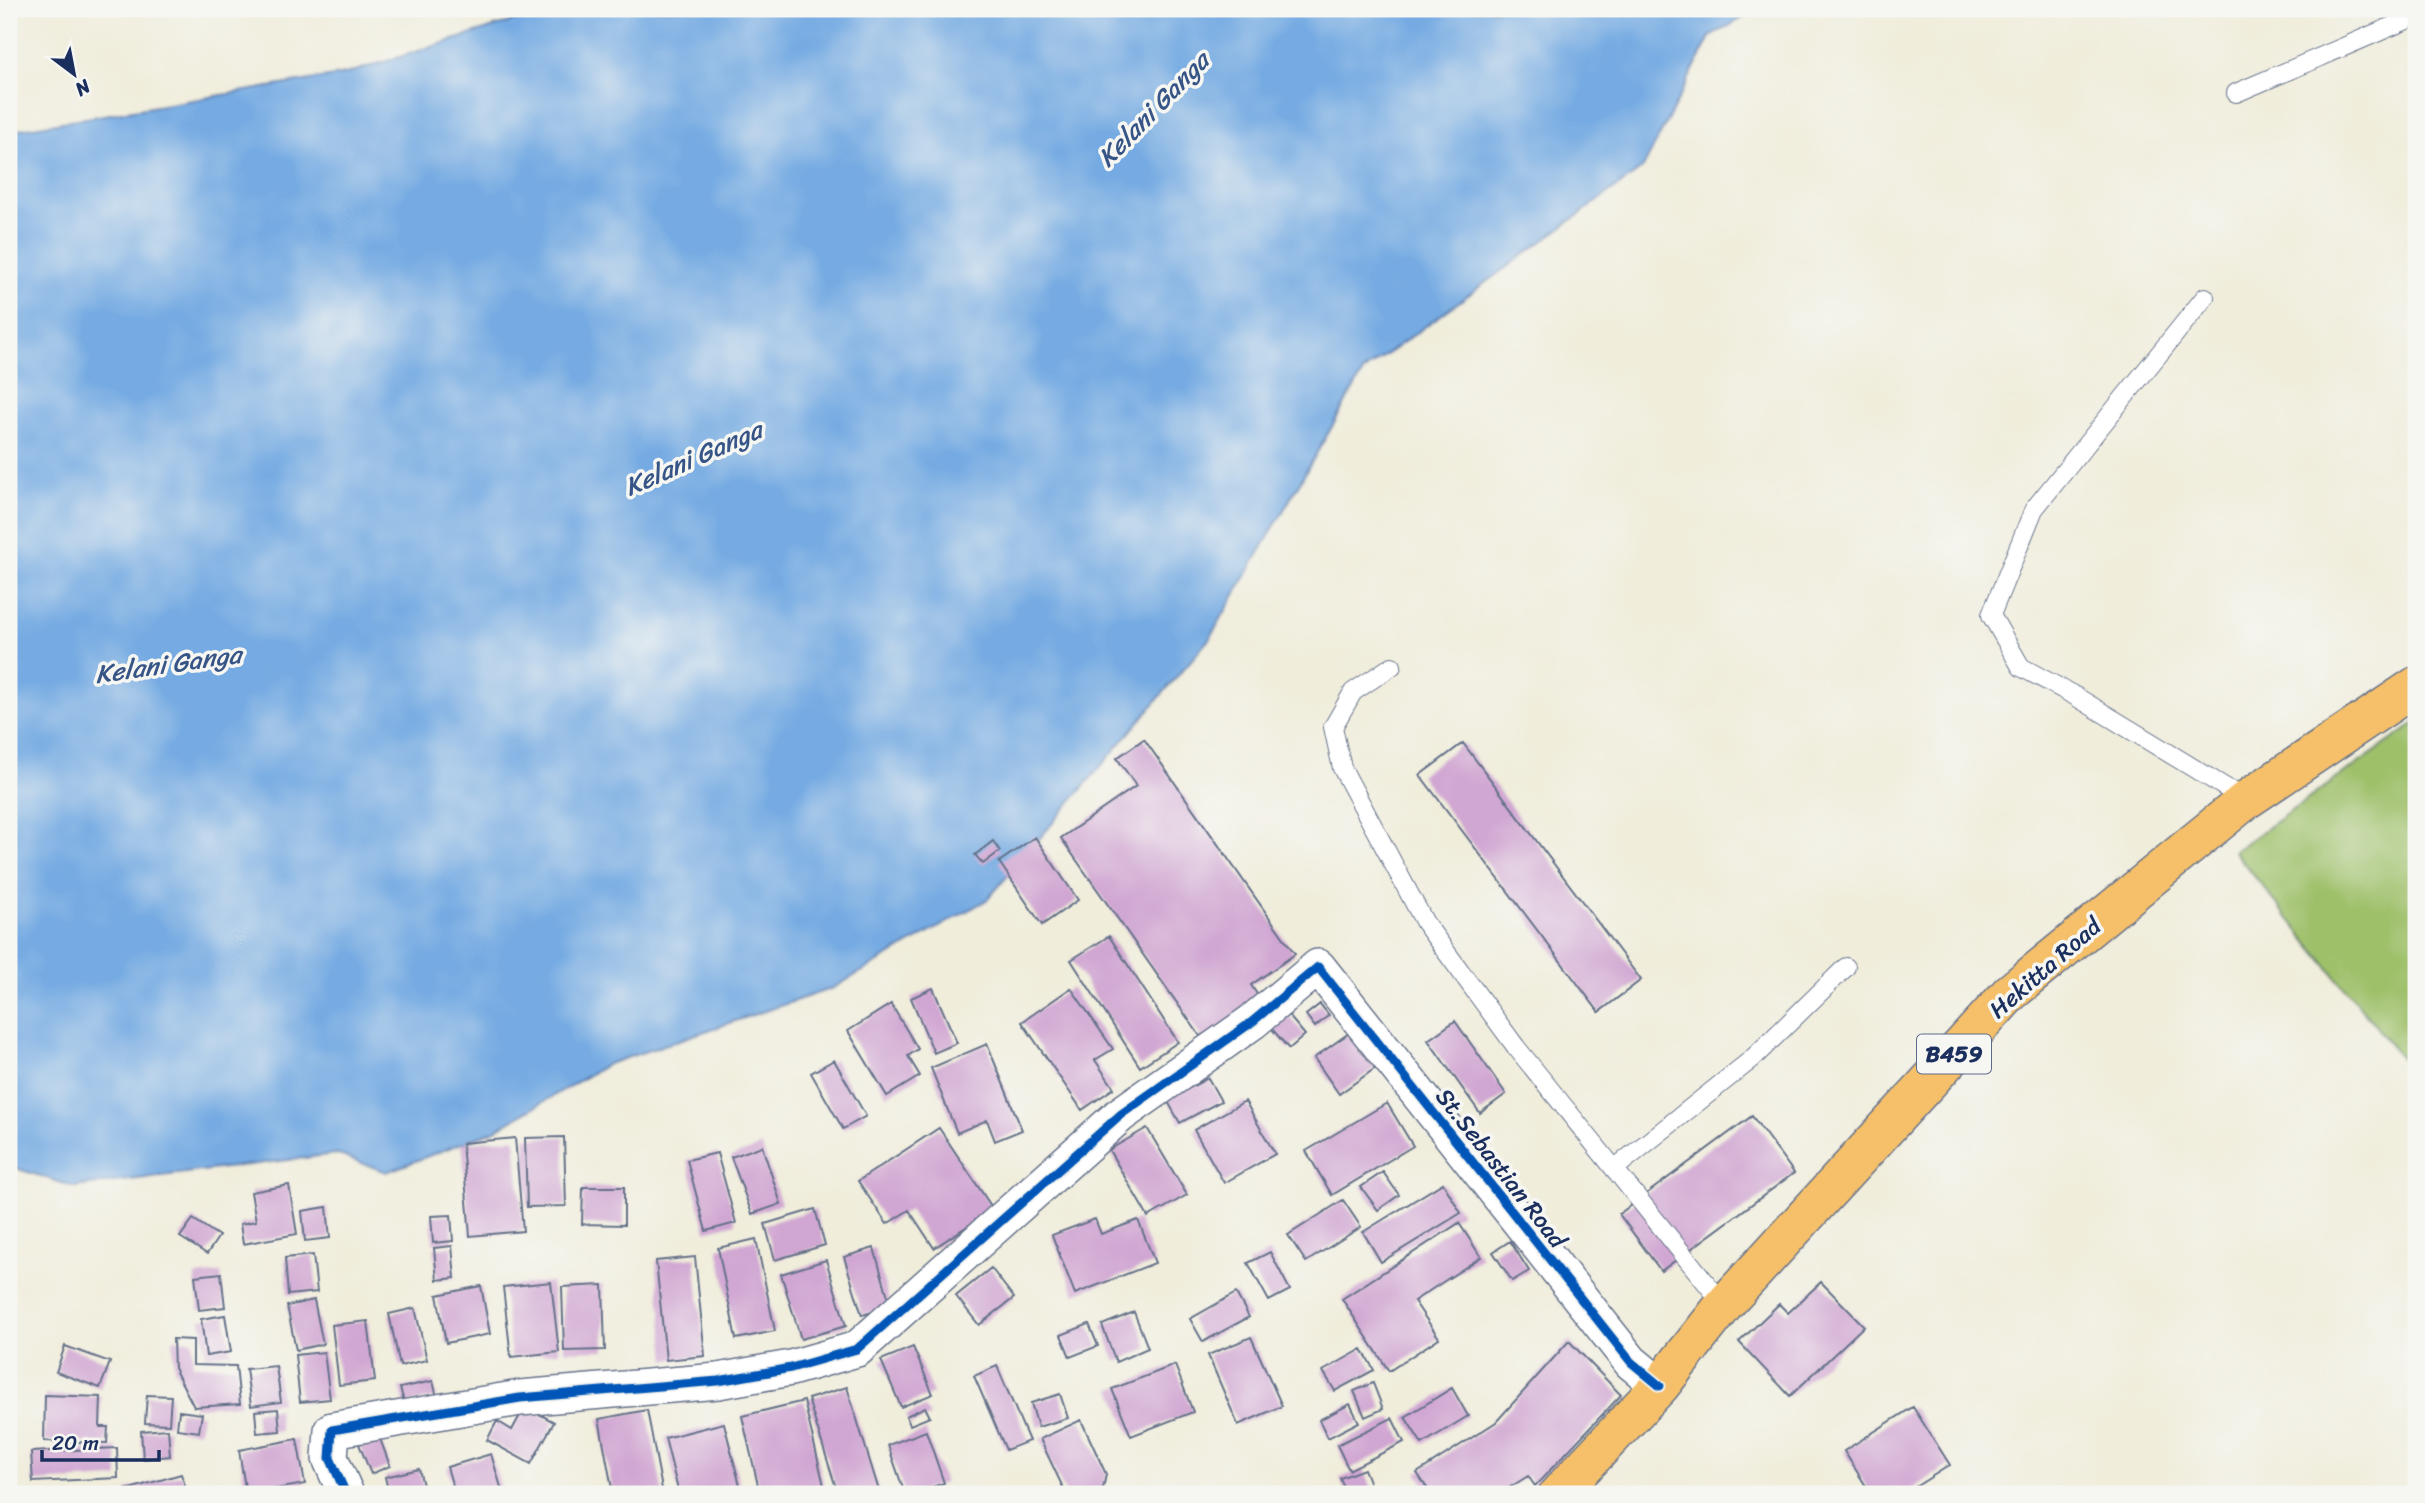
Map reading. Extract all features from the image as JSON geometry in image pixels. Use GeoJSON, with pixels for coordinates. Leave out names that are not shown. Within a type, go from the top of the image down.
{"type":"FeatureCollection","features":[{"type":"Feature","properties":{"kind":"main road","name":"Hekitta Road"},"geometry":{"type":"LineString","coordinates":[[1558,1494],[1660,1386],[1724,1305],[2010,993],[2246,800],[2416,686]]}},
{"type":"Feature","properties":{"kind":"street","name":"St.Sebastian Road"},"geometry":{"type":"LineString","coordinates":[[346,1494],[330,1458],[332,1430],[520,1398],[718,1381],[791,1368],[857,1349],[1120,1115],[1252,1022],[1318,967],[1631,1362],[1660,1386]]}},
{"type":"Feature","properties":{"kind":"lane"},"geometry":{"type":"LineString","coordinates":[[2236,93],[2416,16]]}},
{"type":"Feature","properties":{"kind":"lane"},"geometry":{"type":"LineString","coordinates":[[2205,297],[2034,509],[1990,615],[2021,667],[2075,696],[2246,800]]}},
{"type":"Feature","properties":{"kind":"lane"},"geometry":{"type":"LineString","coordinates":[[1392,667],[1353,692],[1333,727],[1342,768],[1425,923],[1516,1046],[1724,1305]]}},
{"type":"Feature","properties":{"kind":"lane"},"geometry":{"type":"LineString","coordinates":[[1614,1169],[1752,1059],[1846,967]]}},
{"type":"Feature","properties":{"kind":"green space"},"geometry":{"type":"Polygon","coordinates":[[[2416,723],[2416,1076],[2234,851],[2416,723]]]}},
{"type":"Feature","properties":{"kind":"water","name":"Kelani Ganga"},"geometry":{"type":"Polygon","coordinates":[[[534,9],[1758,9],[1710,37],[1643,168],[1364,371],[1210,638],[988,899],[833,988],[608,1064],[493,1131],[387,1172],[336,1154],[74,1187],[9,1166],[9,131],[346,74],[532,15],[534,9]]]}},
{"type":"Feature","properties":{"kind":"building"},"geometry":{"type":"Polygon","coordinates":[[[1144,739],[1295,954],[1251,985],[1260,999],[1203,1040],[1061,838],[1136,786],[1117,758],[1144,739]]]}},
{"type":"Feature","properties":{"kind":"building"},"geometry":{"type":"Polygon","coordinates":[[[1463,743],[1641,980],[1599,1012],[1420,775],[1463,743]]]}},
{"type":"Feature","properties":{"kind":"building"},"geometry":{"type":"Polygon","coordinates":[[[1035,837],[1078,900],[1042,925],[999,862],[1035,837]]]}},
{"type":"Feature","properties":{"kind":"building"},"geometry":{"type":"Polygon","coordinates":[[[993,841],[1000,851],[983,864],[975,855],[993,841]]]}},
{"type":"Feature","properties":{"kind":"building"},"geometry":{"type":"Polygon","coordinates":[[[1109,936],[1178,1042],[1140,1067],[1071,960],[1109,936]]]}},
{"type":"Feature","properties":{"kind":"building"},"geometry":{"type":"Polygon","coordinates":[[[933,988],[957,1043],[934,1053],[911,998],[933,988]]]}},
{"type":"Feature","properties":{"kind":"building"},"geometry":{"type":"Polygon","coordinates":[[[1071,988],[1113,1049],[1095,1060],[1114,1088],[1082,1110],[1022,1022],[1071,988]]]}},
{"type":"Feature","properties":{"kind":"building"},"geometry":{"type":"Polygon","coordinates":[[[891,1004],[918,1049],[908,1056],[920,1076],[887,1096],[848,1031],[891,1004]]]}},
{"type":"Feature","properties":{"kind":"building"},"geometry":{"type":"Polygon","coordinates":[[[1320,1004],[1329,1015],[1315,1027],[1306,1015],[1320,1004]]]}},
{"type":"Feature","properties":{"kind":"building"},"geometry":{"type":"Polygon","coordinates":[[[1283,1009],[1305,1035],[1289,1049],[1267,1023],[1283,1009]]]}},
{"type":"Feature","properties":{"kind":"building"},"geometry":{"type":"Polygon","coordinates":[[[1455,1021],[1506,1094],[1480,1113],[1428,1040],[1455,1021]]]}},
{"type":"Feature","properties":{"kind":"building"},"geometry":{"type":"Polygon","coordinates":[[[1352,1031],[1377,1067],[1339,1094],[1314,1058],[1352,1031]]]}},
{"type":"Feature","properties":{"kind":"building"},"geometry":{"type":"Polygon","coordinates":[[[987,1044],[1022,1130],[995,1141],[987,1120],[957,1133],[931,1068],[987,1044]]]}},
{"type":"Feature","properties":{"kind":"building"},"geometry":{"type":"Polygon","coordinates":[[[834,1060],[866,1116],[843,1129],[811,1073],[834,1060]]]}},
{"type":"Feature","properties":{"kind":"building"},"geometry":{"type":"Polygon","coordinates":[[[1208,1078],[1221,1101],[1180,1123],[1167,1100],[1208,1078]]]}},
{"type":"Feature","properties":{"kind":"building"},"geometry":{"type":"Polygon","coordinates":[[[1245,1101],[1275,1154],[1224,1183],[1194,1130],[1245,1101]]]}},
{"type":"Feature","properties":{"kind":"building"},"geometry":{"type":"Polygon","coordinates":[[[1387,1103],[1413,1146],[1332,1195],[1306,1151],[1387,1103]]]}},
{"type":"Feature","properties":{"kind":"building"},"geometry":{"type":"Polygon","coordinates":[[[1752,1116],[1794,1173],[1661,1271],[1619,1214],[1752,1116]]]}},
{"type":"Feature","properties":{"kind":"building"},"geometry":{"type":"Polygon","coordinates":[[[939,1128],[993,1209],[934,1248],[909,1210],[887,1224],[858,1181],[939,1128]]]}},
{"type":"Feature","properties":{"kind":"building"},"geometry":{"type":"Polygon","coordinates":[[[1147,1128],[1187,1195],[1148,1217],[1109,1150],[1147,1128]]]}},
{"type":"Feature","properties":{"kind":"building"},"geometry":{"type":"Polygon","coordinates":[[[564,1137],[566,1206],[527,1207],[525,1138],[564,1137]]]}},
{"type":"Feature","properties":{"kind":"building"},"geometry":{"type":"Polygon","coordinates":[[[515,1138],[523,1231],[470,1236],[462,1143],[515,1138]]]}},
{"type":"Feature","properties":{"kind":"building"},"geometry":{"type":"Polygon","coordinates":[[[762,1146],[781,1204],[752,1214],[731,1157],[762,1146]]]}},
{"type":"Feature","properties":{"kind":"building"},"geometry":{"type":"Polygon","coordinates":[[[717,1153],[736,1223],[706,1231],[687,1160],[717,1153]]]}},
{"type":"Feature","properties":{"kind":"building"},"geometry":{"type":"Polygon","coordinates":[[[1383,1172],[1399,1195],[1378,1210],[1361,1187],[1383,1172]]]}},
{"type":"Feature","properties":{"kind":"building"},"geometry":{"type":"Polygon","coordinates":[[[1443,1183],[1461,1213],[1381,1262],[1363,1232],[1443,1183]]]}},
{"type":"Feature","properties":{"kind":"building"},"geometry":{"type":"Polygon","coordinates":[[[289,1185],[297,1234],[243,1244],[240,1224],[256,1221],[251,1192],[289,1185]]]}},
{"type":"Feature","properties":{"kind":"building"},"geometry":{"type":"Polygon","coordinates":[[[583,1187],[624,1187],[624,1225],[582,1224],[583,1187]]]}},
{"type":"Feature","properties":{"kind":"building"},"geometry":{"type":"Polygon","coordinates":[[[1343,1200],[1361,1227],[1306,1262],[1288,1235],[1343,1200]]]}},
{"type":"Feature","properties":{"kind":"building"},"geometry":{"type":"Polygon","coordinates":[[[327,1207],[330,1238],[305,1241],[302,1211],[327,1207]]]}},
{"type":"Feature","properties":{"kind":"building"},"geometry":{"type":"Polygon","coordinates":[[[815,1209],[825,1245],[775,1260],[765,1224],[815,1209]]]}},
{"type":"Feature","properties":{"kind":"building"},"geometry":{"type":"Polygon","coordinates":[[[451,1215],[453,1241],[433,1243],[431,1216],[451,1215]]]}},
{"type":"Feature","properties":{"kind":"building"},"geometry":{"type":"Polygon","coordinates":[[[193,1219],[219,1236],[207,1254],[180,1237],[193,1219]]]}},
{"type":"Feature","properties":{"kind":"building"},"geometry":{"type":"Polygon","coordinates":[[[1095,1219],[1101,1234],[1138,1220],[1155,1263],[1075,1294],[1052,1235],[1095,1219]]]}},
{"type":"Feature","properties":{"kind":"building"},"geometry":{"type":"Polygon","coordinates":[[[1459,1223],[1481,1257],[1414,1301],[1439,1338],[1389,1371],[1342,1299],[1459,1223]]]}},
{"type":"Feature","properties":{"kind":"building"},"geometry":{"type":"Polygon","coordinates":[[[756,1239],[775,1331],[736,1339],[718,1248],[756,1239]]]}},
{"type":"Feature","properties":{"kind":"building"},"geometry":{"type":"Polygon","coordinates":[[[1510,1241],[1529,1271],[1512,1281],[1493,1252],[1510,1241]]]}},
{"type":"Feature","properties":{"kind":"building"},"geometry":{"type":"Polygon","coordinates":[[[452,1246],[455,1278],[437,1280],[434,1248],[452,1246]]]}},
{"type":"Feature","properties":{"kind":"building"},"geometry":{"type":"Polygon","coordinates":[[[874,1248],[891,1307],[862,1315],[844,1257],[874,1248]]]}},
{"type":"Feature","properties":{"kind":"building"},"geometry":{"type":"Polygon","coordinates":[[[1270,1252],[1290,1290],[1269,1301],[1248,1263],[1270,1252]]]}},
{"type":"Feature","properties":{"kind":"building"},"geometry":{"type":"Polygon","coordinates":[[[313,1255],[317,1292],[288,1295],[285,1258],[313,1255]]]}},
{"type":"Feature","properties":{"kind":"building"},"geometry":{"type":"Polygon","coordinates":[[[695,1257],[705,1356],[666,1360],[656,1261],[695,1257]]]}},
{"type":"Feature","properties":{"kind":"building"},"geometry":{"type":"Polygon","coordinates":[[[826,1260],[846,1326],[801,1339],[781,1274],[826,1260]]]}},
{"type":"Feature","properties":{"kind":"building"},"geometry":{"type":"Polygon","coordinates":[[[991,1268],[1014,1298],[979,1325],[956,1296],[991,1268]]]}},
{"type":"Feature","properties":{"kind":"building"},"geometry":{"type":"Polygon","coordinates":[[[221,1273],[225,1307],[199,1310],[195,1276],[221,1273]]]}},
{"type":"Feature","properties":{"kind":"building"},"geometry":{"type":"Polygon","coordinates":[[[551,1282],[559,1352],[511,1357],[503,1287],[551,1282]]]}},
{"type":"Feature","properties":{"kind":"building"},"geometry":{"type":"Polygon","coordinates":[[[1821,1282],[1864,1326],[1790,1396],[1739,1342],[1779,1304],[1788,1313],[1821,1282]]]}},
{"type":"Feature","properties":{"kind":"building"},"geometry":{"type":"Polygon","coordinates":[[[603,1285],[605,1350],[564,1351],[562,1287],[603,1285]]]}},
{"type":"Feature","properties":{"kind":"building"},"geometry":{"type":"Polygon","coordinates":[[[481,1286],[490,1334],[446,1343],[437,1295],[481,1286]]]}},
{"type":"Feature","properties":{"kind":"building"},"geometry":{"type":"Polygon","coordinates":[[[1236,1293],[1249,1317],[1203,1342],[1190,1319],[1236,1293]]]}},
{"type":"Feature","properties":{"kind":"building"},"geometry":{"type":"Polygon","coordinates":[[[314,1300],[323,1344],[296,1350],[287,1306],[314,1300]]]}},
{"type":"Feature","properties":{"kind":"building"},"geometry":{"type":"Polygon","coordinates":[[[415,1308],[427,1360],[400,1366],[389,1314],[415,1308]]]}},
{"type":"Feature","properties":{"kind":"building"},"geometry":{"type":"Polygon","coordinates":[[[1134,1312],[1148,1348],[1116,1362],[1102,1325],[1134,1312]]]}},
{"type":"Feature","properties":{"kind":"building"},"geometry":{"type":"Polygon","coordinates":[[[225,1315],[231,1352],[206,1356],[201,1319],[225,1315]]]}},
{"type":"Feature","properties":{"kind":"building"},"geometry":{"type":"Polygon","coordinates":[[[368,1321],[375,1381],[339,1385],[332,1325],[368,1321]]]}},
{"type":"Feature","properties":{"kind":"building"},"geometry":{"type":"Polygon","coordinates":[[[1089,1324],[1098,1346],[1070,1357],[1061,1335],[1089,1324]]]}},
{"type":"Feature","properties":{"kind":"building"},"geometry":{"type":"Polygon","coordinates":[[[1251,1337],[1282,1406],[1238,1425],[1208,1355],[1251,1337]]]}},
{"type":"Feature","properties":{"kind":"building"},"geometry":{"type":"Polygon","coordinates":[[[173,1339],[193,1340],[193,1365],[236,1366],[240,1404],[194,1407],[174,1368],[173,1339]]]}},
{"type":"Feature","properties":{"kind":"building"},"geometry":{"type":"Polygon","coordinates":[[[1569,1341],[1621,1395],[1535,1486],[1528,1476],[1499,1494],[1431,1494],[1417,1473],[1496,1422],[1569,1341]]]}},
{"type":"Feature","properties":{"kind":"building"},"geometry":{"type":"Polygon","coordinates":[[[65,1346],[110,1362],[100,1388],[56,1372],[65,1346]]]}},
{"type":"Feature","properties":{"kind":"building"},"geometry":{"type":"Polygon","coordinates":[[[913,1347],[933,1394],[901,1407],[881,1360],[913,1347]]]}},
{"type":"Feature","properties":{"kind":"building"},"geometry":{"type":"Polygon","coordinates":[[[1362,1349],[1374,1370],[1335,1391],[1323,1371],[1362,1349]]]}},
{"type":"Feature","properties":{"kind":"building"},"geometry":{"type":"Polygon","coordinates":[[[324,1352],[330,1399],[300,1402],[295,1355],[324,1352]]]}},
{"type":"Feature","properties":{"kind":"building"},"geometry":{"type":"Polygon","coordinates":[[[1175,1365],[1193,1412],[1131,1436],[1112,1389],[1175,1365]]]}},
{"type":"Feature","properties":{"kind":"building"},"geometry":{"type":"Polygon","coordinates":[[[276,1366],[281,1402],[251,1406],[246,1369],[276,1366]]]}},
{"type":"Feature","properties":{"kind":"building"},"geometry":{"type":"Polygon","coordinates":[[[997,1366],[1029,1441],[1006,1450],[974,1376],[997,1366]]]}},
{"type":"Feature","properties":{"kind":"building"},"geometry":{"type":"Polygon","coordinates":[[[433,1381],[437,1397],[405,1405],[400,1388],[433,1381]]]}},
{"type":"Feature","properties":{"kind":"building"},"geometry":{"type":"Polygon","coordinates":[[[1373,1383],[1383,1409],[1365,1417],[1354,1391],[1373,1383]]]}},
{"type":"Feature","properties":{"kind":"building"},"geometry":{"type":"Polygon","coordinates":[[[847,1387],[880,1494],[838,1494],[808,1399],[847,1387]]]}},
{"type":"Feature","properties":{"kind":"building"},"geometry":{"type":"Polygon","coordinates":[[[1452,1388],[1468,1416],[1422,1444],[1405,1417],[1452,1388]]]}},
{"type":"Feature","properties":{"kind":"building"},"geometry":{"type":"Polygon","coordinates":[[[1060,1394],[1068,1418],[1038,1427],[1031,1403],[1060,1394]]]}},
{"type":"Feature","properties":{"kind":"building"},"geometry":{"type":"Polygon","coordinates":[[[45,1395],[101,1397],[100,1427],[108,1427],[107,1443],[44,1441],[45,1395]]]}},
{"type":"Feature","properties":{"kind":"building"},"geometry":{"type":"Polygon","coordinates":[[[147,1395],[171,1396],[169,1424],[145,1423],[147,1395]]]}},
{"type":"Feature","properties":{"kind":"building"},"geometry":{"type":"Polygon","coordinates":[[[804,1401],[826,1494],[760,1494],[742,1416],[804,1401]]]}},
{"type":"Feature","properties":{"kind":"building"},"geometry":{"type":"Polygon","coordinates":[[[1350,1404],[1359,1422],[1328,1438],[1319,1420],[1350,1404]]]}},
{"type":"Feature","properties":{"kind":"building"},"geometry":{"type":"Polygon","coordinates":[[[525,1406],[554,1422],[531,1464],[487,1440],[497,1421],[512,1430],[525,1406]]]}},
{"type":"Feature","properties":{"kind":"building"},"geometry":{"type":"Polygon","coordinates":[[[925,1407],[930,1417],[910,1425],[906,1416],[925,1407]]]}},
{"type":"Feature","properties":{"kind":"building"},"geometry":{"type":"Polygon","coordinates":[[[1913,1407],[1950,1465],[1904,1494],[1871,1494],[1844,1451],[1913,1407]]]}},
{"type":"Feature","properties":{"kind":"building"},"geometry":{"type":"Polygon","coordinates":[[[278,1409],[280,1431],[257,1433],[255,1411],[278,1409]]]}},
{"type":"Feature","properties":{"kind":"building"},"geometry":{"type":"Polygon","coordinates":[[[647,1410],[663,1494],[613,1494],[599,1419],[647,1410]]]}},
{"type":"Feature","properties":{"kind":"building"},"geometry":{"type":"Polygon","coordinates":[[[179,1411],[202,1414],[199,1432],[177,1429],[179,1411]]]}},
{"type":"Feature","properties":{"kind":"building"},"geometry":{"type":"Polygon","coordinates":[[[1392,1418],[1404,1442],[1349,1470],[1337,1445],[1392,1418]]]}},
{"type":"Feature","properties":{"kind":"building"},"geometry":{"type":"Polygon","coordinates":[[[1081,1420],[1106,1474],[1102,1494],[1066,1494],[1040,1439],[1081,1420]]]}},
{"type":"Feature","properties":{"kind":"building"},"geometry":{"type":"Polygon","coordinates":[[[724,1423],[742,1494],[679,1494],[665,1438],[724,1423]]]}},
{"type":"Feature","properties":{"kind":"building"},"geometry":{"type":"Polygon","coordinates":[[[168,1429],[170,1456],[143,1459],[141,1431],[168,1429]]]}},
{"type":"Feature","properties":{"kind":"building"},"geometry":{"type":"Polygon","coordinates":[[[926,1431],[944,1483],[905,1494],[888,1445],[926,1431]]]}},
{"type":"Feature","properties":{"kind":"building"},"geometry":{"type":"Polygon","coordinates":[[[379,1436],[390,1466],[371,1474],[359,1444],[379,1436]]]}},
{"type":"Feature","properties":{"kind":"building"},"geometry":{"type":"Polygon","coordinates":[[[297,1439],[305,1484],[246,1494],[239,1450],[297,1439]]]}},
{"type":"Feature","properties":{"kind":"building"},"geometry":{"type":"Polygon","coordinates":[[[117,1448],[118,1478],[33,1482],[31,1452],[117,1448]]]}},
{"type":"Feature","properties":{"kind":"building"},"geometry":{"type":"Polygon","coordinates":[[[491,1454],[503,1494],[455,1494],[447,1467],[491,1454]]]}},
{"type":"Feature","properties":{"kind":"building"},"geometry":{"type":"Polygon","coordinates":[[[419,1469],[425,1494],[389,1494],[385,1477],[419,1469]]]}},
{"type":"Feature","properties":{"kind":"building"},"geometry":{"type":"Polygon","coordinates":[[[1364,1469],[1374,1494],[1346,1494],[1340,1478],[1364,1469]]]}},
{"type":"Feature","properties":{"kind":"building"},"geometry":{"type":"Polygon","coordinates":[[[181,1474],[188,1494],[127,1494],[126,1490],[181,1474]]]}},
{"type":"Feature","properties":{"kind":"cycle path"},"geometry":{"type":"LineString","coordinates":[[346,1494],[330,1458],[332,1430],[520,1398],[718,1381],[791,1368],[857,1349],[1120,1115],[1252,1022],[1318,967],[1631,1362],[1660,1386]]}}]}
